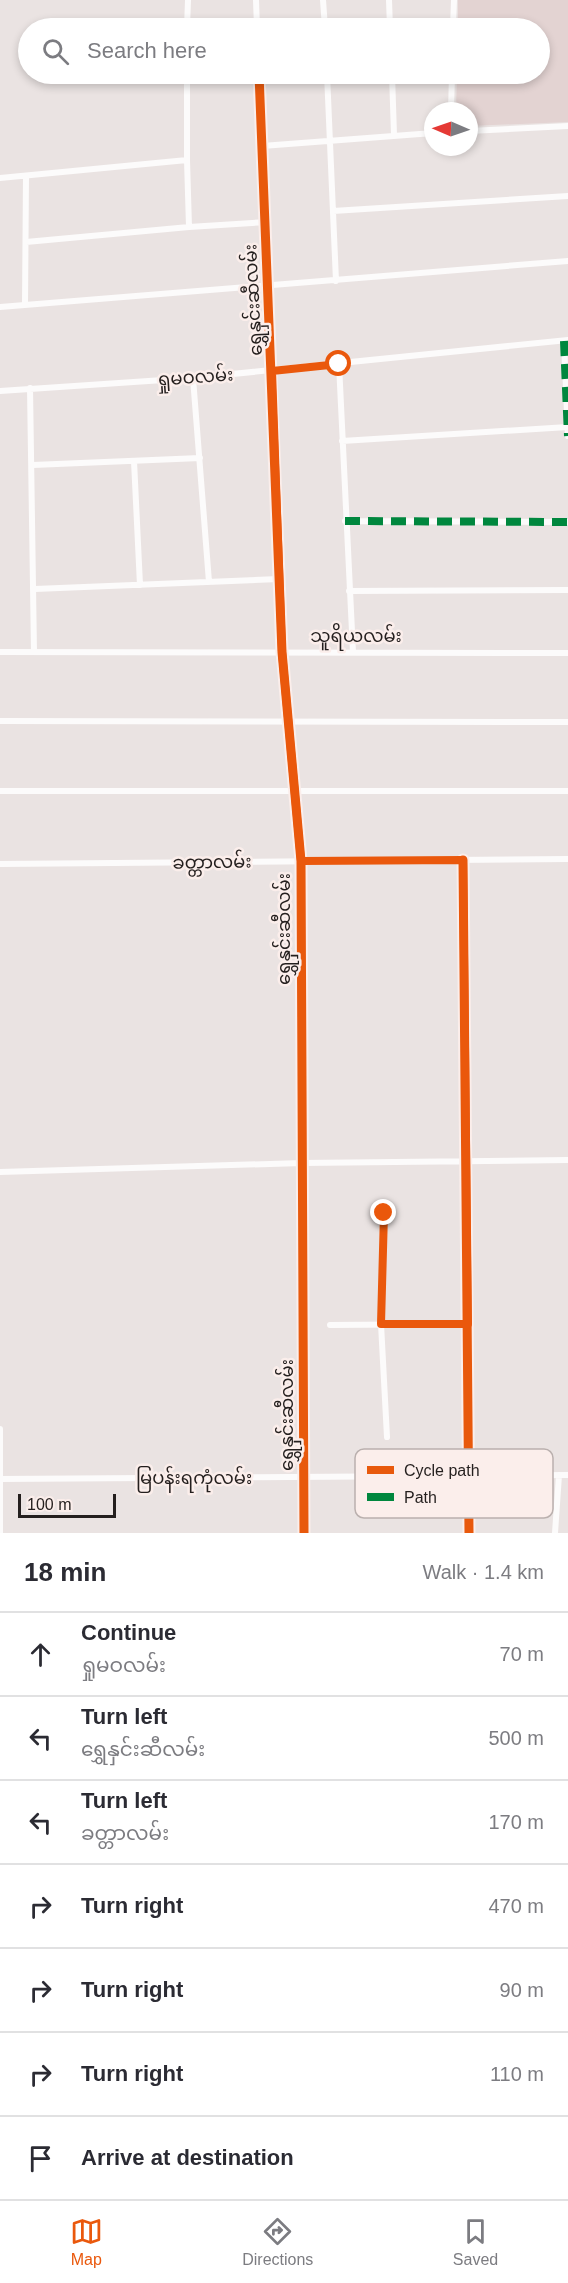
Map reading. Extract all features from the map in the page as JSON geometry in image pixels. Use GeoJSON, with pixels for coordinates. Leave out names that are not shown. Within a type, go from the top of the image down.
{"type":"FeatureCollection","features":[{"type":"Feature","properties":{"kind":"street"},"geometry":{"type":"LineString","coordinates":[[188,0],[188,18]]}},
{"type":"Feature","properties":{"kind":"street"},"geometry":{"type":"LineString","coordinates":[[256,0],[257,18]]}},
{"type":"Feature","properties":{"kind":"street"},"geometry":{"type":"LineString","coordinates":[[323,0],[324,18]]}},
{"type":"Feature","properties":{"kind":"street"},"geometry":{"type":"LineString","coordinates":[[389,0],[390,18]]}},
{"type":"Feature","properties":{"kind":"street"},"geometry":{"type":"LineString","coordinates":[[453,0],[453,18]]}},
{"type":"Feature","properties":{"kind":"street"},"geometry":{"type":"LineString","coordinates":[[187,84],[189,226]]}},
{"type":"Feature","properties":{"kind":"street","name":"ရွှေနှင်းဆီလမ်း"},"geometry":{"type":"LineString","coordinates":[[259,84],[282,652],[301,861],[304,1533]]}},
{"type":"Feature","properties":{"kind":"street"},"geometry":{"type":"LineString","coordinates":[[327,84],[336,281]]}},
{"type":"Feature","properties":{"kind":"street"},"geometry":{"type":"LineString","coordinates":[[392,84],[394,135]]}},
{"type":"Feature","properties":{"kind":"street"},"geometry":{"type":"LineString","coordinates":[[451,102],[452,84]]}},
{"type":"Feature","properties":{"kind":"street"},"geometry":{"type":"LineString","coordinates":[[478,131],[568,126]]}},
{"type":"Feature","properties":{"kind":"street"},"geometry":{"type":"LineString","coordinates":[[262,146],[424,133]]}},
{"type":"Feature","properties":{"kind":"street"},"geometry":{"type":"LineString","coordinates":[[0,178],[187,160]]}},
{"type":"Feature","properties":{"kind":"street"},"geometry":{"type":"LineString","coordinates":[[25,305],[26,176]]}},
{"type":"Feature","properties":{"kind":"street"},"geometry":{"type":"LineString","coordinates":[[333,211],[568,196]]}},
{"type":"Feature","properties":{"kind":"street"},"geometry":{"type":"LineString","coordinates":[[26,242],[189,226],[266,222]]}},
{"type":"Feature","properties":{"kind":"street"},"geometry":{"type":"LineString","coordinates":[[0,307],[568,261]]}},
{"type":"Feature","properties":{"kind":"street"},"geometry":{"type":"LineString","coordinates":[[566,341],[568,436]]}},
{"type":"Feature","properties":{"kind":"street","name":"ရှုမဝလမ်း"},"geometry":{"type":"LineString","coordinates":[[0,391],[193,378],[566,341]]}},
{"type":"Feature","properties":{"kind":"street"},"geometry":{"type":"LineString","coordinates":[[339,364],[353,652]]}},
{"type":"Feature","properties":{"kind":"street"},"geometry":{"type":"LineString","coordinates":[[193,378],[209,582]]}},
{"type":"Feature","properties":{"kind":"street"},"geometry":{"type":"LineString","coordinates":[[30,388],[35,589],[34,652]]}},
{"type":"Feature","properties":{"kind":"street"},"geometry":{"type":"LineString","coordinates":[[342,441],[568,427]]}},
{"type":"Feature","properties":{"kind":"street"},"geometry":{"type":"LineString","coordinates":[[33,465],[200,458]]}},
{"type":"Feature","properties":{"kind":"street"},"geometry":{"type":"LineString","coordinates":[[134,461],[140,585]]}},
{"type":"Feature","properties":{"kind":"street"},"geometry":{"type":"LineString","coordinates":[[345,521],[568,522]]}},
{"type":"Feature","properties":{"kind":"street"},"geometry":{"type":"LineString","coordinates":[[35,589],[279,579]]}},
{"type":"Feature","properties":{"kind":"street"},"geometry":{"type":"LineString","coordinates":[[349,591],[568,590]]}},
{"type":"Feature","properties":{"kind":"street","name":"သူရိယလမ်း"},"geometry":{"type":"LineString","coordinates":[[0,652],[568,653]]}},
{"type":"Feature","properties":{"kind":"street"},"geometry":{"type":"LineString","coordinates":[[0,721],[568,722]]}},
{"type":"Feature","properties":{"kind":"street"},"geometry":{"type":"LineString","coordinates":[[0,791],[568,791]]}},
{"type":"Feature","properties":{"kind":"street","name":"ခတ္တာလမ်း"},"geometry":{"type":"LineString","coordinates":[[0,864],[568,859]]}},
{"type":"Feature","properties":{"kind":"street"},"geometry":{"type":"LineString","coordinates":[[463,860],[469,1449]]}},
{"type":"Feature","properties":{"kind":"street"},"geometry":{"type":"LineString","coordinates":[[0,1172],[302,1163],[568,1160]]}},
{"type":"Feature","properties":{"kind":"street"},"geometry":{"type":"LineString","coordinates":[[384,1213],[381,1324],[387,1437]]}},
{"type":"Feature","properties":{"kind":"street"},"geometry":{"type":"LineString","coordinates":[[330,1325],[468,1324]]}},
{"type":"Feature","properties":{"kind":"street"},"geometry":{"type":"LineString","coordinates":[[0,1429],[0,1533]]}},
{"type":"Feature","properties":{"kind":"street","name":"မြပန်းရကုံလမ်း"},"geometry":{"type":"LineString","coordinates":[[553,1475],[568,1475]]}},
{"type":"Feature","properties":{"kind":"street"},"geometry":{"type":"LineString","coordinates":[[555,1533],[558,1475]]}},
{"type":"Feature","properties":{"kind":"street","name":"မြပန်းရကုံလမ်း"},"geometry":{"type":"LineString","coordinates":[[1,1479],[355,1477]]}},
{"type":"Feature","properties":{"kind":"shaded area"},"geometry":{"type":"Polygon","coordinates":[[[458,0],[568,0],[568,122],[478,126],[478,102],[456,102],[457,84],[550,84],[550,18],[458,18],[458,0]]]}},
{"type":"Feature","properties":{"kind":"marked path"},"geometry":{"type":"LineString","coordinates":[[564,341],[568,436]]}},
{"type":"Feature","properties":{"kind":"marked path"},"geometry":{"type":"LineString","coordinates":[[345,521],[568,522]]}},
{"type":"Feature","properties":{"kind":"cycle path"},"geometry":{"type":"LineString","coordinates":[[259,84],[282,652],[301,861],[304,1533]]}},
{"type":"Feature","properties":{"kind":"cycle path"},"geometry":{"type":"LineString","coordinates":[[463,860],[468,1449]]}},
{"type":"Feature","properties":{"kind":"cycle path"},"geometry":{"type":"LineString","coordinates":[[469,1518],[469,1533]]}},
{"type":"Feature","properties":{"kind":"route"},"geometry":{"type":"LineString","coordinates":[[339,364],[272,371],[282,652],[301,861],[463,860],[468,1324],[381,1324],[384,1213]]}}]}
